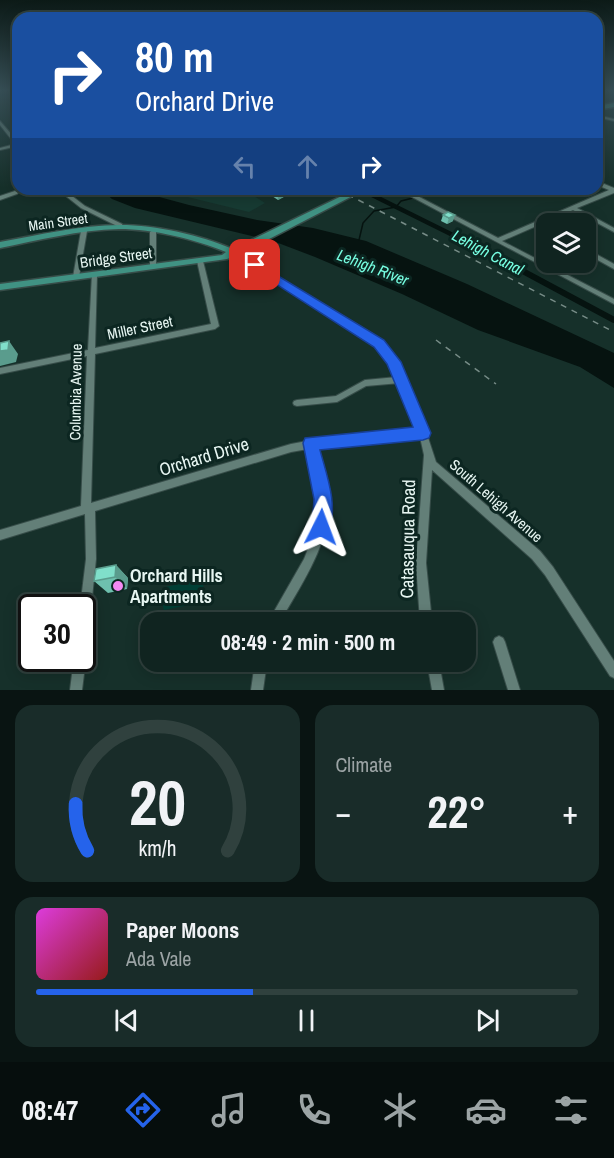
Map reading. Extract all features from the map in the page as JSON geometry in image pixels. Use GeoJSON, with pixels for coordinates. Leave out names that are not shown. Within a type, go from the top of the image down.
{"type":"FeatureCollection","features":[{"type":"Feature","properties":{"kind":"main road","name":"Bridge Street"},"geometry":{"type":"LineString","coordinates":[[0,287],[200,261],[235,253],[349,195]]}},
{"type":"Feature","properties":{"kind":"main road","name":"Main Street"},"geometry":{"type":"LineString","coordinates":[[0,244],[120,227]]}},
{"type":"Feature","properties":{"kind":"main road","name":"South Lehigh Avenue"},"geometry":{"type":"LineString","coordinates":[[120,227],[190,239],[235,253]]}},
{"type":"Feature","properties":{"kind":"street"},"geometry":{"type":"LineString","coordinates":[[1,123],[12,137]]}},
{"type":"Feature","properties":{"kind":"street"},"geometry":{"type":"LineString","coordinates":[[68,195],[83,207],[120,227]]}},
{"type":"Feature","properties":{"kind":"street"},"geometry":{"type":"LineString","coordinates":[[414,195],[614,302]]}},
{"type":"Feature","properties":{"kind":"street"},"geometry":{"type":"LineString","coordinates":[[562,213],[603,195]]}},
{"type":"Feature","properties":{"kind":"street"},"geometry":{"type":"LineString","coordinates":[[573,208],[614,230]]}},
{"type":"Feature","properties":{"kind":"street"},"geometry":{"type":"LineString","coordinates":[[500,240],[536,224]]}},
{"type":"Feature","properties":{"kind":"street"},"geometry":{"type":"LineString","coordinates":[[76,277],[84,231]]}},
{"type":"Feature","properties":{"kind":"street"},"geometry":{"type":"LineString","coordinates":[[153,232],[153,267]]}},
{"type":"Feature","properties":{"kind":"street","name":"South Lehigh Avenue"},"geometry":{"type":"LineString","coordinates":[[235,253],[370,336],[387,351],[423,433],[428,457],[442,474],[515,534],[536,555],[549,571],[614,672]]}},
{"type":"Feature","properties":{"kind":"street"},"geometry":{"type":"LineString","coordinates":[[596,256],[614,267]]}},
{"type":"Feature","properties":{"kind":"street","name":"Miller Street"},"geometry":{"type":"LineString","coordinates":[[0,372],[215,326],[200,261]]}},
{"type":"Feature","properties":{"kind":"street","name":"Columbia Avenue"},"geometry":{"type":"LineString","coordinates":[[87,594],[91,559],[88,509],[90,352],[94,275]]}},
{"type":"Feature","properties":{"kind":"street"},"geometry":{"type":"LineString","coordinates":[[297,403],[337,399],[365,383],[401,380]]}},
{"type":"Feature","properties":{"kind":"street","name":"Orchard Drive"},"geometry":{"type":"LineString","coordinates":[[0,535],[311,443],[423,433]]}},
{"type":"Feature","properties":{"kind":"street"},"geometry":{"type":"LineString","coordinates":[[280,612],[313,553],[321,527],[323,499],[311,443]]}},
{"type":"Feature","properties":{"kind":"street","name":"Catasauqua Road"},"geometry":{"type":"LineString","coordinates":[[425,612],[421,563],[428,457]]}},
{"type":"Feature","properties":{"kind":"street"},"geometry":{"type":"LineString","coordinates":[[499,642],[514,690]]}},
{"type":"Feature","properties":{"kind":"street"},"geometry":{"type":"LineString","coordinates":[[76,690],[78,672]]}},
{"type":"Feature","properties":{"kind":"street"},"geometry":{"type":"LineString","coordinates":[[257,690],[260,672]]}},
{"type":"Feature","properties":{"kind":"street"},"geometry":{"type":"LineString","coordinates":[[435,672],[438,690]]}},
{"type":"Feature","properties":{"kind":"shaded area"},"geometry":{"type":"Polygon","coordinates":[[[180,195],[256,195],[254,196],[265,203],[249,212],[180,195]]]}},
{"type":"Feature","properties":{"kind":"shaded area"},"geometry":{"type":"Polygon","coordinates":[[[203,579],[204,602],[164,610],[162,603],[165,587],[203,579]]]}},
{"type":"Feature","properties":{"kind":"water","name":"Lehigh River"},"geometry":{"type":"Polygon","coordinates":[[[108,195],[152,195],[257,220],[313,228],[366,241],[467,284],[614,353],[614,388],[580,367],[478,330],[402,294],[273,241],[135,208],[108,195]]]}},
{"type":"Feature","properties":{"kind":"building"},"geometry":{"type":"Polygon","coordinates":[[[448,212],[455,215],[449,218],[443,215],[448,212]]]}},
{"type":"Feature","properties":{"kind":"building"},"geometry":{"type":"Polygon","coordinates":[[[9,341],[8,350],[0,351],[0,343],[9,341]]]}},
{"type":"Feature","properties":{"kind":"building"},"geometry":{"type":"Polygon","coordinates":[[[116,565],[115,577],[94,581],[96,569],[116,565]]]}},
{"type":"Feature","properties":{"kind":"waterway","name":"Lehigh Canal"},"geometry":{"type":"LineString","coordinates":[[372,195],[481,249]]}},
{"type":"Feature","properties":{"kind":"waterway"},"geometry":{"type":"LineString","coordinates":[[359,240],[363,223],[374,211],[396,207],[401,201],[417,195]]}},
{"type":"Feature","properties":{"kind":"waterway","name":"Lehigh Canal"},"geometry":{"type":"LineString","coordinates":[[478,247],[614,320]]}},
{"type":"Feature","properties":{"kind":"railway"},"geometry":{"type":"LineString","coordinates":[[349,195],[614,332]]}},
{"type":"Feature","properties":{"kind":"railway"},"geometry":{"type":"LineString","coordinates":[[436,340],[496,384]]}},
{"type":"Feature","properties":{"kind":"place","name":"Orchard Hills Apartments"},"geometry":{"type":"Point","coordinates":[118,586]}},
{"type":"Feature","properties":{"kind":"route"},"geometry":{"type":"LineString","coordinates":[[255,265],[355,326],[387,351],[423,433],[311,443],[323,499],[321,527]]}}]}
